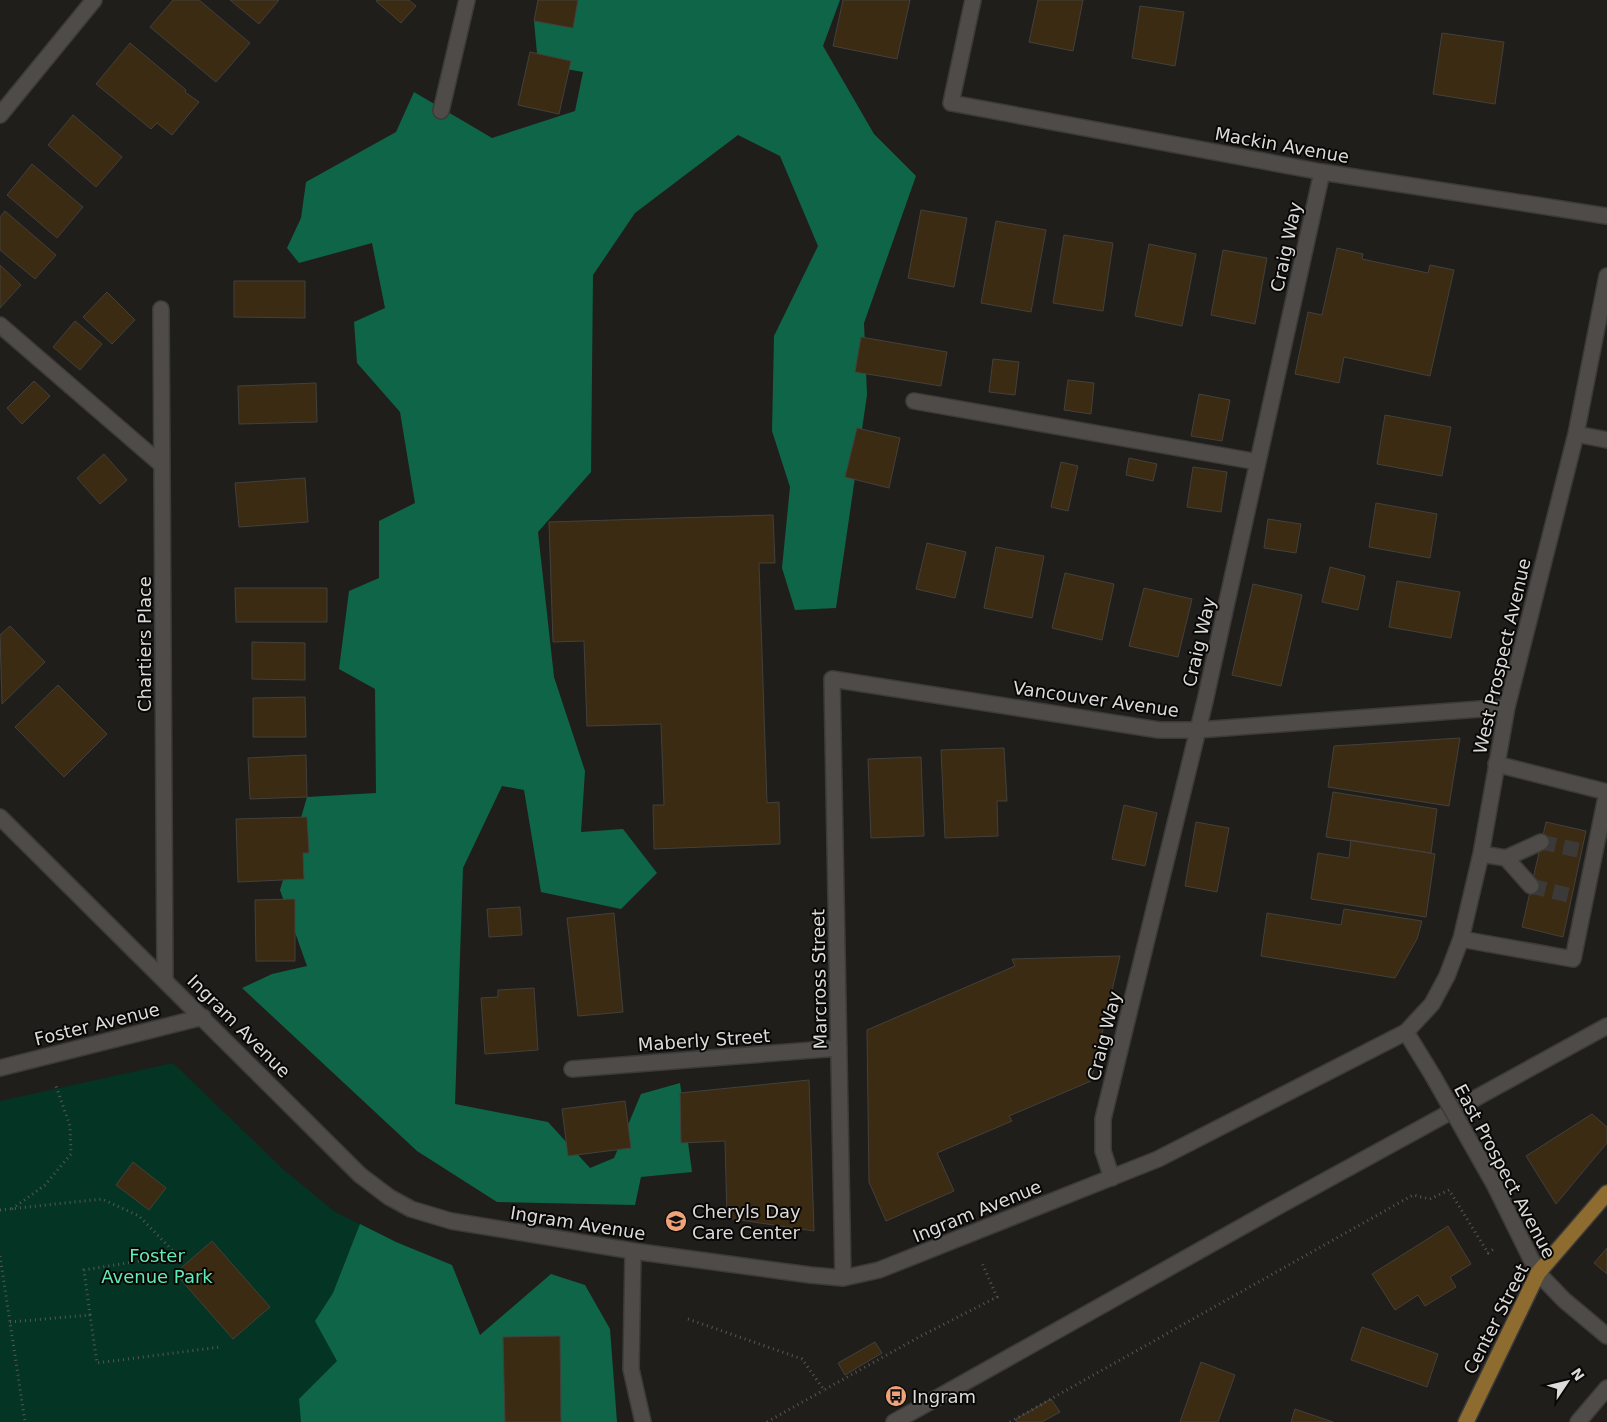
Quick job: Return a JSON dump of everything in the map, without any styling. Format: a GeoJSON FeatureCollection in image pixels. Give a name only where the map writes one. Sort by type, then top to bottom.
{"type":"FeatureCollection","features":[{"type":"Feature","properties":{"kind":"main road","name":"Center Street"},"geometry":{"type":"LineString","coordinates":[[1466,1422],[1538,1273],[1607,1193]]}},
{"type":"Feature","properties":{"kind":"street"},"geometry":{"type":"LineString","coordinates":[[0,115],[94,0]]}},
{"type":"Feature","properties":{"kind":"street"},"geometry":{"type":"LineString","coordinates":[[441,111],[466,0]]}},
{"type":"Feature","properties":{"kind":"street","name":"Mackin Avenue"},"geometry":{"type":"LineString","coordinates":[[974,0],[951,103],[1322,172],[1607,216]]}},
{"type":"Feature","properties":{"kind":"street","name":"Craig Way"},"geometry":{"type":"LineString","coordinates":[[1112,1178],[1103,1151],[1103,1119],[1198,730],[1322,172]]}},
{"type":"Feature","properties":{"kind":"street","name":"West Prospect Avenue"},"geometry":{"type":"LineString","coordinates":[[1406,1032],[1432,1004],[1447,976],[1461,939],[1480,854],[1507,707],[1576,434],[1607,276]]}},
{"type":"Feature","properties":{"kind":"street","name":"Chartiers Place"},"geometry":{"type":"LineString","coordinates":[[161,309],[165,979]]}},
{"type":"Feature","properties":{"kind":"street"},"geometry":{"type":"LineString","coordinates":[[0,325],[162,465]]}},
{"type":"Feature","properties":{"kind":"street"},"geometry":{"type":"LineString","coordinates":[[914,401],[1258,462]]}},
{"type":"Feature","properties":{"kind":"street"},"geometry":{"type":"LineString","coordinates":[[1576,434],[1607,440]]}},
{"type":"Feature","properties":{"kind":"street","name":"Vancouver Avenue"},"geometry":{"type":"LineString","coordinates":[[832,679],[1159,730],[1198,730],[1507,707]]}},
{"type":"Feature","properties":{"kind":"street","name":"Marcross Street"},"geometry":{"type":"LineString","coordinates":[[832,679],[843,1278]]}},
{"type":"Feature","properties":{"kind":"street"},"geometry":{"type":"LineString","coordinates":[[1461,939],[1574,959],[1579,898],[1589,853],[1607,792],[1496,764]]}},
{"type":"Feature","properties":{"kind":"street","name":"Ingram Avenue"},"geometry":{"type":"LineString","coordinates":[[0,818],[165,979],[360,1175],[389,1197],[411,1209],[451,1221],[633,1251],[843,1278],[879,1270],[1112,1178],[1247,1115],[1406,1032]]}},
{"type":"Feature","properties":{"kind":"street"},"geometry":{"type":"LineString","coordinates":[[1480,854],[1506,858],[1541,842]]}},
{"type":"Feature","properties":{"kind":"street"},"geometry":{"type":"LineString","coordinates":[[1506,858],[1532,886]]}},
{"type":"Feature","properties":{"kind":"street","name":"Foster Avenue"},"geometry":{"type":"LineString","coordinates":[[0,1068],[203,1017]]}},
{"type":"Feature","properties":{"kind":"street"},"geometry":{"type":"LineString","coordinates":[[894,1422],[1270,1210],[1607,1026]]}},
{"type":"Feature","properties":{"kind":"street","name":"East Prospect Avenue"},"geometry":{"type":"LineString","coordinates":[[1406,1032],[1494,1184],[1538,1273],[1564,1300],[1607,1336]]}},
{"type":"Feature","properties":{"kind":"street","name":"Maberly Street"},"geometry":{"type":"LineString","coordinates":[[572,1069],[839,1048]]}},
{"type":"Feature","properties":{"kind":"street"},"geometry":{"type":"LineString","coordinates":[[633,1251],[630,1369],[643,1422]]}},
{"type":"Feature","properties":{"kind":"street"},"geometry":{"type":"LineString","coordinates":[[1578,1422],[1607,1388]]}},
{"type":"Feature","properties":{"kind":"path"},"geometry":{"type":"LineString","coordinates":[[11,1210],[45,1185],[72,1154],[70,1126],[55,1089],[53,1055]]}},
{"type":"Feature","properties":{"kind":"path"},"geometry":{"type":"LineString","coordinates":[[1010,1422],[1413,1195],[1430,1199],[1449,1190],[1488,1253],[1519,1234]]}},
{"type":"Feature","properties":{"kind":"path"},"geometry":{"type":"LineString","coordinates":[[0,1210],[102,1198],[139,1216],[177,1255],[84,1270],[97,1363],[220,1347]]}},
{"type":"Feature","properties":{"kind":"path"},"geometry":{"type":"LineString","coordinates":[[0,1256],[25,1422]]}},
{"type":"Feature","properties":{"kind":"path"},"geometry":{"type":"LineString","coordinates":[[767,1422],[919,1337],[997,1297],[982,1263]]}},
{"type":"Feature","properties":{"kind":"path"},"geometry":{"type":"LineString","coordinates":[[10,1322],[90,1314]]}},
{"type":"Feature","properties":{"kind":"path"},"geometry":{"type":"LineString","coordinates":[[688,1318],[802,1359],[824,1390]]}},
{"type":"Feature","properties":{"kind":"green space"},"geometry":{"type":"Polygon","coordinates":[[[566,0],[840,0],[823,46],[874,134],[916,176],[864,323],[867,395],[836,608],[795,610],[782,568],[790,487],[772,431],[774,336],[818,246],[780,156],[738,135],[635,213],[593,275],[591,472],[538,532],[554,677],[585,771],[581,832],[623,829],[657,873],[621,909],[541,892],[524,790],[502,786],[463,868],[455,1104],[548,1122],[590,1168],[614,1158],[641,1094],[680,1083],[692,1172],[641,1177],[635,1205],[497,1202],[417,1151],[242,988],[272,974],[307,966],[280,890],[307,797],[376,793],[375,689],[339,669],[349,591],[379,578],[379,521],[415,503],[400,412],[357,363],[354,322],[385,308],[372,243],[299,263],[287,248],[301,218],[306,182],[396,132],[414,92],[492,138],[575,111],[583,72],[538,64],[534,21],[566,0]]]}},
{"type":"Feature","properties":{"kind":"green space","name":"Foster Avenue Park"},"geometry":{"type":"Polygon","coordinates":[[[173,1063],[284,1170],[335,1212],[396,1242],[427,1422],[0,1422],[0,1101],[173,1063]]]}},
{"type":"Feature","properties":{"kind":"green space"},"geometry":{"type":"Polygon","coordinates":[[[360,1224],[396,1242],[452,1265],[480,1335],[551,1274],[585,1285],[610,1329],[617,1422],[301,1422],[299,1399],[337,1361],[315,1321],[333,1293],[360,1224]]]}},
{"type":"Feature","properties":{"kind":"building"},"geometry":{"type":"Polygon","coordinates":[[[173,0],[199,0],[250,43],[216,82],[150,27],[173,0]]]}},
{"type":"Feature","properties":{"kind":"building"},"geometry":{"type":"Polygon","coordinates":[[[230,0],[279,0],[259,24],[230,0]]]}},
{"type":"Feature","properties":{"kind":"building"},"geometry":{"type":"Polygon","coordinates":[[[409,0],[416,6],[401,23],[376,1],[409,0]]]}},
{"type":"Feature","properties":{"kind":"building"},"geometry":{"type":"Polygon","coordinates":[[[538,0],[578,0],[573,28],[534,21],[538,0]]]}},
{"type":"Feature","properties":{"kind":"building"},"geometry":{"type":"Polygon","coordinates":[[[843,0],[910,0],[897,59],[833,46],[843,0]]]}},
{"type":"Feature","properties":{"kind":"building"},"geometry":{"type":"Polygon","coordinates":[[[1038,0],[1083,0],[1073,51],[1029,42],[1038,0]]]}},
{"type":"Feature","properties":{"kind":"building"},"geometry":{"type":"Polygon","coordinates":[[[1140,6],[1184,12],[1175,66],[1132,58],[1140,6]]]}},
{"type":"Feature","properties":{"kind":"building"},"geometry":{"type":"Polygon","coordinates":[[[1442,33],[1504,42],[1495,104],[1433,94],[1442,33]]]}},
{"type":"Feature","properties":{"kind":"building"},"geometry":{"type":"Polygon","coordinates":[[[130,43],[199,102],[172,135],[157,123],[151,129],[96,84],[130,43]]]}},
{"type":"Feature","properties":{"kind":"building"},"geometry":{"type":"Polygon","coordinates":[[[530,52],[571,61],[559,114],[518,105],[530,52]]]}},
{"type":"Feature","properties":{"kind":"building"},"geometry":{"type":"Polygon","coordinates":[[[73,115],[122,157],[96,187],[48,145],[73,115]]]}},
{"type":"Feature","properties":{"kind":"building"},"geometry":{"type":"Polygon","coordinates":[[[32,164],[83,207],[57,238],[7,195],[32,164]]]}},
{"type":"Feature","properties":{"kind":"building"},"geometry":{"type":"Polygon","coordinates":[[[921,210],[967,218],[954,287],[908,278],[921,210]]]}},
{"type":"Feature","properties":{"kind":"building"},"geometry":{"type":"Polygon","coordinates":[[[5,211],[56,255],[35,279],[0,250],[0,217],[5,211]]]}},
{"type":"Feature","properties":{"kind":"building"},"geometry":{"type":"Polygon","coordinates":[[[996,221],[1046,230],[1031,312],[981,303],[996,221]]]}},
{"type":"Feature","properties":{"kind":"building"},"geometry":{"type":"Polygon","coordinates":[[[1064,235],[1113,243],[1103,311],[1053,303],[1064,235]]]}},
{"type":"Feature","properties":{"kind":"building"},"geometry":{"type":"Polygon","coordinates":[[[1149,244],[1196,254],[1182,326],[1135,316],[1149,244]]]}},
{"type":"Feature","properties":{"kind":"building"},"geometry":{"type":"Polygon","coordinates":[[[1337,248],[1363,254],[1362,259],[1428,273],[1430,265],[1454,270],[1430,376],[1344,357],[1339,383],[1295,374],[1308,312],[1322,315],[1337,248]]]}},
{"type":"Feature","properties":{"kind":"building"},"geometry":{"type":"Polygon","coordinates":[[[1223,250],[1267,258],[1255,324],[1211,315],[1223,250]]]}},
{"type":"Feature","properties":{"kind":"building"},"geometry":{"type":"Polygon","coordinates":[[[0,265],[21,285],[0,308],[0,265]]]}},
{"type":"Feature","properties":{"kind":"building"},"geometry":{"type":"Polygon","coordinates":[[[234,281],[305,281],[305,318],[234,317],[234,281]]]}},
{"type":"Feature","properties":{"kind":"building"},"geometry":{"type":"Polygon","coordinates":[[[107,292],[135,320],[112,344],[83,317],[107,292]]]}},
{"type":"Feature","properties":{"kind":"building"},"geometry":{"type":"Polygon","coordinates":[[[75,321],[102,344],[80,370],[53,347],[75,321]]]}},
{"type":"Feature","properties":{"kind":"building"},"geometry":{"type":"Polygon","coordinates":[[[861,337],[947,352],[941,386],[855,372],[861,337]]]}},
{"type":"Feature","properties":{"kind":"building"},"geometry":{"type":"Polygon","coordinates":[[[993,359],[1019,362],[1015,395],[989,392],[993,359]]]}},
{"type":"Feature","properties":{"kind":"building"},"geometry":{"type":"Polygon","coordinates":[[[1068,380],[1094,383],[1091,414],[1064,410],[1068,380]]]}},
{"type":"Feature","properties":{"kind":"building"},"geometry":{"type":"Polygon","coordinates":[[[34,381],[50,396],[22,424],[7,408],[34,381]]]}},
{"type":"Feature","properties":{"kind":"building"},"geometry":{"type":"Polygon","coordinates":[[[316,383],[317,422],[239,424],[238,386],[316,383]]]}},
{"type":"Feature","properties":{"kind":"building"},"geometry":{"type":"Polygon","coordinates":[[[1199,394],[1230,400],[1222,441],[1191,436],[1199,394]]]}},
{"type":"Feature","properties":{"kind":"building"},"geometry":{"type":"Polygon","coordinates":[[[1385,415],[1451,427],[1442,476],[1377,464],[1385,415]]]}},
{"type":"Feature","properties":{"kind":"building"},"geometry":{"type":"Polygon","coordinates":[[[857,428],[900,438],[889,488],[845,477],[857,428]]]}},
{"type":"Feature","properties":{"kind":"building"},"geometry":{"type":"Polygon","coordinates":[[[104,454],[127,480],[100,504],[77,478],[104,454]]]}},
{"type":"Feature","properties":{"kind":"building"},"geometry":{"type":"Polygon","coordinates":[[[1129,458],[1157,464],[1153,481],[1126,475],[1129,458]]]}},
{"type":"Feature","properties":{"kind":"building"},"geometry":{"type":"Polygon","coordinates":[[[1061,462],[1078,466],[1068,511],[1051,507],[1061,462]]]}},
{"type":"Feature","properties":{"kind":"building"},"geometry":{"type":"Polygon","coordinates":[[[1193,467],[1227,472],[1221,512],[1187,507],[1193,467]]]}},
{"type":"Feature","properties":{"kind":"building"},"geometry":{"type":"Polygon","coordinates":[[[305,478],[308,522],[239,527],[235,483],[305,478]]]}},
{"type":"Feature","properties":{"kind":"building"},"geometry":{"type":"Polygon","coordinates":[[[1376,503],[1437,514],[1430,558],[1369,547],[1376,503]]]}},
{"type":"Feature","properties":{"kind":"building"},"geometry":{"type":"Polygon","coordinates":[[[773,515],[775,563],[759,563],[767,803],[779,802],[780,844],[654,849],[653,805],[664,805],[661,724],[587,726],[584,641],[553,642],[549,522],[773,515]]]}},
{"type":"Feature","properties":{"kind":"building"},"geometry":{"type":"Polygon","coordinates":[[[1268,519],[1301,524],[1296,553],[1264,548],[1268,519]]]}},
{"type":"Feature","properties":{"kind":"building"},"geometry":{"type":"Polygon","coordinates":[[[927,543],[966,552],[955,598],[916,589],[927,543]]]}},
{"type":"Feature","properties":{"kind":"building"},"geometry":{"type":"Polygon","coordinates":[[[996,547],[1044,556],[1032,618],[984,608],[996,547]]]}},
{"type":"Feature","properties":{"kind":"building"},"geometry":{"type":"Polygon","coordinates":[[[1330,567],[1365,576],[1358,610],[1322,602],[1330,567]]]}},
{"type":"Feature","properties":{"kind":"building"},"geometry":{"type":"Polygon","coordinates":[[[1065,573],[1114,584],[1102,640],[1052,628],[1065,573]]]}},
{"type":"Feature","properties":{"kind":"building"},"geometry":{"type":"Polygon","coordinates":[[[1397,581],[1460,592],[1451,638],[1389,627],[1397,581]]]}},
{"type":"Feature","properties":{"kind":"building"},"geometry":{"type":"Polygon","coordinates":[[[1253,584],[1302,595],[1281,686],[1232,675],[1253,584]]]}},
{"type":"Feature","properties":{"kind":"building"},"geometry":{"type":"Polygon","coordinates":[[[235,588],[327,588],[327,622],[236,622],[235,588]]]}},
{"type":"Feature","properties":{"kind":"building"},"geometry":{"type":"Polygon","coordinates":[[[1144,588],[1192,599],[1178,657],[1129,646],[1144,588]]]}},
{"type":"Feature","properties":{"kind":"building"},"geometry":{"type":"Polygon","coordinates":[[[10,626],[45,662],[2,704],[0,635],[10,626]]]}},
{"type":"Feature","properties":{"kind":"building"},"geometry":{"type":"Polygon","coordinates":[[[252,642],[305,643],[305,680],[252,679],[252,642]]]}},
{"type":"Feature","properties":{"kind":"building"},"geometry":{"type":"Polygon","coordinates":[[[58,685],[107,734],[64,777],[15,727],[58,685]]]}},
{"type":"Feature","properties":{"kind":"building"},"geometry":{"type":"Polygon","coordinates":[[[305,697],[306,737],[253,737],[253,698],[305,697]]]}},
{"type":"Feature","properties":{"kind":"building"},"geometry":{"type":"Polygon","coordinates":[[[1460,738],[1449,806],[1328,787],[1334,746],[1460,738]]]}},
{"type":"Feature","properties":{"kind":"building"},"geometry":{"type":"Polygon","coordinates":[[[1004,748],[1007,801],[997,801],[998,836],[945,838],[941,750],[1004,748]]]}},
{"type":"Feature","properties":{"kind":"building"},"geometry":{"type":"Polygon","coordinates":[[[306,755],[307,797],[250,799],[248,758],[306,755]]]}},
{"type":"Feature","properties":{"kind":"building"},"geometry":{"type":"Polygon","coordinates":[[[921,757],[924,836],[871,838],[868,759],[921,757]]]}},
{"type":"Feature","properties":{"kind":"building"},"geometry":{"type":"Polygon","coordinates":[[[1333,792],[1437,809],[1431,853],[1326,837],[1333,792]]]}},
{"type":"Feature","properties":{"kind":"building"},"geometry":{"type":"Polygon","coordinates":[[[1124,805],[1157,813],[1145,866],[1112,859],[1124,805]]]}},
{"type":"Feature","properties":{"kind":"building"},"geometry":{"type":"Polygon","coordinates":[[[307,817],[309,853],[303,853],[304,879],[238,882],[236,819],[307,817]]]}},
{"type":"Feature","properties":{"kind":"building"},"geometry":{"type":"Polygon","coordinates":[[[1196,822],[1229,828],[1217,892],[1185,886],[1196,822]]]}},
{"type":"Feature","properties":{"kind":"building"},"geometry":{"type":"Polygon","coordinates":[[[1546,822],[1586,831],[1563,937],[1522,927],[1546,822]]]}},
{"type":"Feature","properties":{"kind":"building"},"geometry":{"type":"Polygon","coordinates":[[[1351,840],[1435,854],[1426,917],[1311,899],[1318,853],[1349,858],[1351,840]]]}},
{"type":"Feature","properties":{"kind":"building"},"geometry":{"type":"Polygon","coordinates":[[[295,899],[295,961],[256,961],[255,900],[295,899]]]}},
{"type":"Feature","properties":{"kind":"building"},"geometry":{"type":"Polygon","coordinates":[[[520,907],[522,935],[489,937],[487,909],[520,907]]]}},
{"type":"Feature","properties":{"kind":"building"},"geometry":{"type":"Polygon","coordinates":[[[1344,909],[1422,921],[1417,939],[1395,978],[1261,956],[1267,913],[1341,925],[1344,909]]]}},
{"type":"Feature","properties":{"kind":"building"},"geometry":{"type":"Polygon","coordinates":[[[614,913],[623,1012],[578,1016],[567,918],[614,913]]]}},
{"type":"Feature","properties":{"kind":"building"},"geometry":{"type":"Polygon","coordinates":[[[1120,956],[1091,1081],[1009,1116],[1012,1121],[937,1153],[954,1191],[886,1221],[869,1182],[867,1030],[1015,966],[1012,959],[1120,956]]]}},
{"type":"Feature","properties":{"kind":"building"},"geometry":{"type":"Polygon","coordinates":[[[534,988],[538,1050],[485,1054],[481,998],[498,997],[498,990],[534,988]]]}},
{"type":"Feature","properties":{"kind":"building"},"geometry":{"type":"Polygon","coordinates":[[[809,1080],[814,1231],[727,1218],[725,1141],[681,1143],[680,1093],[809,1080]]]}},
{"type":"Feature","properties":{"kind":"building"},"geometry":{"type":"Polygon","coordinates":[[[625,1101],[631,1148],[568,1156],[562,1109],[625,1101]]]}},
{"type":"Feature","properties":{"kind":"building"},"geometry":{"type":"Polygon","coordinates":[[[1592,1114],[1607,1127],[1607,1143],[1556,1204],[1526,1156],[1592,1114]]]}},
{"type":"Feature","properties":{"kind":"building"},"geometry":{"type":"Polygon","coordinates":[[[133,1162],[166,1188],[149,1210],[116,1185],[133,1162]]]}},
{"type":"Feature","properties":{"kind":"building"},"geometry":{"type":"Polygon","coordinates":[[[1448,1226],[1471,1264],[1450,1277],[1456,1287],[1425,1306],[1418,1295],[1395,1310],[1372,1274],[1448,1226]]]}},
{"type":"Feature","properties":{"kind":"building"},"geometry":{"type":"Polygon","coordinates":[[[212,1241],[270,1307],[233,1339],[175,1273],[212,1241]]]}},
{"type":"Feature","properties":{"kind":"building"},"geometry":{"type":"Polygon","coordinates":[[[1607,1248],[1607,1274],[1594,1263],[1607,1248]]]}},
{"type":"Feature","properties":{"kind":"building"},"geometry":{"type":"Polygon","coordinates":[[[1362,1327],[1438,1354],[1427,1387],[1351,1360],[1362,1327]]]}},
{"type":"Feature","properties":{"kind":"building"},"geometry":{"type":"Polygon","coordinates":[[[560,1336],[561,1422],[505,1422],[503,1337],[560,1336]]]}},
{"type":"Feature","properties":{"kind":"building"},"geometry":{"type":"Polygon","coordinates":[[[875,1342],[882,1353],[845,1375],[838,1363],[875,1342]]]}},
{"type":"Feature","properties":{"kind":"building"},"geometry":{"type":"Polygon","coordinates":[[[1201,1362],[1235,1375],[1218,1422],[1180,1422],[1201,1362]]]}},
{"type":"Feature","properties":{"kind":"building"},"geometry":{"type":"Polygon","coordinates":[[[1051,1399],[1060,1412],[1042,1422],[1017,1422],[1016,1419],[1051,1399]]]}},
{"type":"Feature","properties":{"kind":"building"},"geometry":{"type":"Polygon","coordinates":[[[1295,1409],[1333,1422],[1291,1422],[1295,1409]]]}},
{"type":"Feature","properties":{"kind":"tunnel"},"geometry":{"type":"LineString","coordinates":[[1541,842],[1582,851]]}},
{"type":"Feature","properties":{"kind":"tunnel"},"geometry":{"type":"LineString","coordinates":[[1531,886],[1572,896]]}},
{"type":"Feature","properties":{"kind":"place","name":"Cheryls Day Care Center"},"geometry":{"type":"Point","coordinates":[676,1221]}},
{"type":"Feature","properties":{"kind":"place","name":"Ingram"},"geometry":{"type":"Point","coordinates":[896,1396]}}]}
